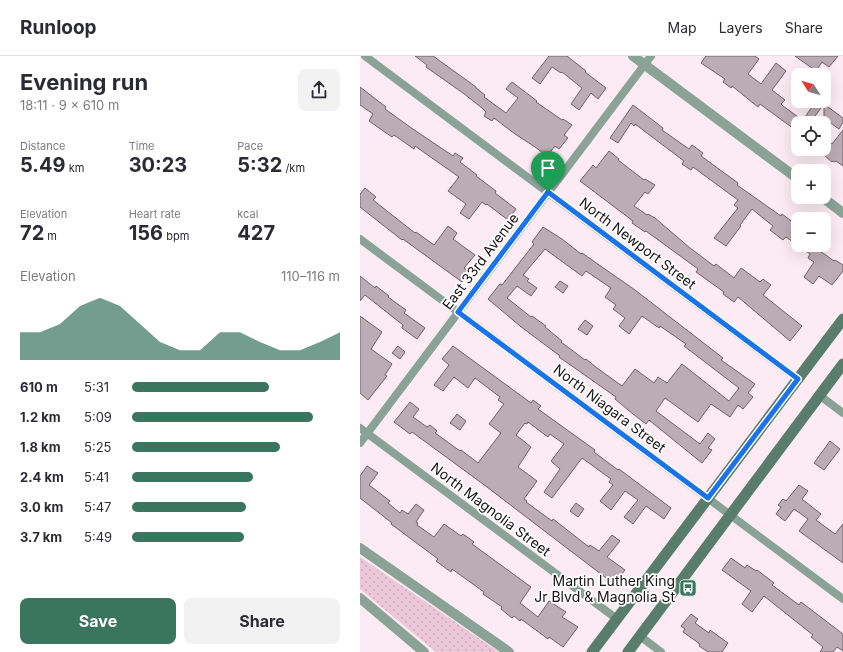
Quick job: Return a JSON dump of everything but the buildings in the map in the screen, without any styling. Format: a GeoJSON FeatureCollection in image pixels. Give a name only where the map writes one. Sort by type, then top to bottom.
{"type":"FeatureCollection","features":[{"type":"Feature","properties":{"kind":"main road"},"geometry":{"type":"LineString","coordinates":[[592,652],[843,319]]}},
{"type":"Feature","properties":{"kind":"main road"},"geometry":{"type":"LineString","coordinates":[[628,652],[643,639],[730,515],[843,364]]}},
{"type":"Feature","properties":{"kind":"street","name":"North Newport Street"},"geometry":{"type":"LineString","coordinates":[[365,56],[798,379]]}},
{"type":"Feature","properties":{"kind":"street"},"geometry":{"type":"LineString","coordinates":[[632,56],[791,174]]}},
{"type":"Feature","properties":{"kind":"street","name":"East 33rd Avenue"},"geometry":{"type":"LineString","coordinates":[[360,443],[651,56]]}},
{"type":"Feature","properties":{"kind":"street"},"geometry":{"type":"LineString","coordinates":[[831,204],[843,213]]}},
{"type":"Feature","properties":{"kind":"street","name":"North Niagara Street"},"geometry":{"type":"LineString","coordinates":[[360,239],[843,599]]}},
{"type":"Feature","properties":{"kind":"street"},"geometry":{"type":"LineString","coordinates":[[820,395],[843,413]]}},
{"type":"Feature","properties":{"kind":"street","name":"North Magnolia Street"},"geometry":{"type":"LineString","coordinates":[[360,428],[617,620]]}},
{"type":"Feature","properties":{"kind":"street"},"geometry":{"type":"LineString","coordinates":[[360,548],[509,652]]}},
{"type":"Feature","properties":{"kind":"street"},"geometry":{"type":"LineString","coordinates":[[360,598],[424,652]]}},
{"type":"Feature","properties":{"kind":"street"},"geometry":{"type":"LineString","coordinates":[[643,639],[661,652]]}},
{"type":"Feature","properties":{"kind":"shaded area"},"geometry":{"type":"Polygon","coordinates":[[[360,557],[499,652],[436,652],[360,589],[360,557]]]}},
{"type":"Feature","properties":{"kind":"place","name":"Martin Luther King Jr Blvd & Magnolia St"},"geometry":{"type":"Point","coordinates":[688,588]}},
{"type":"Feature","properties":{"kind":"route"},"geometry":{"type":"LineString","coordinates":[[548,192],[798,379],[708,498],[458,312],[548,192]]}}]}
